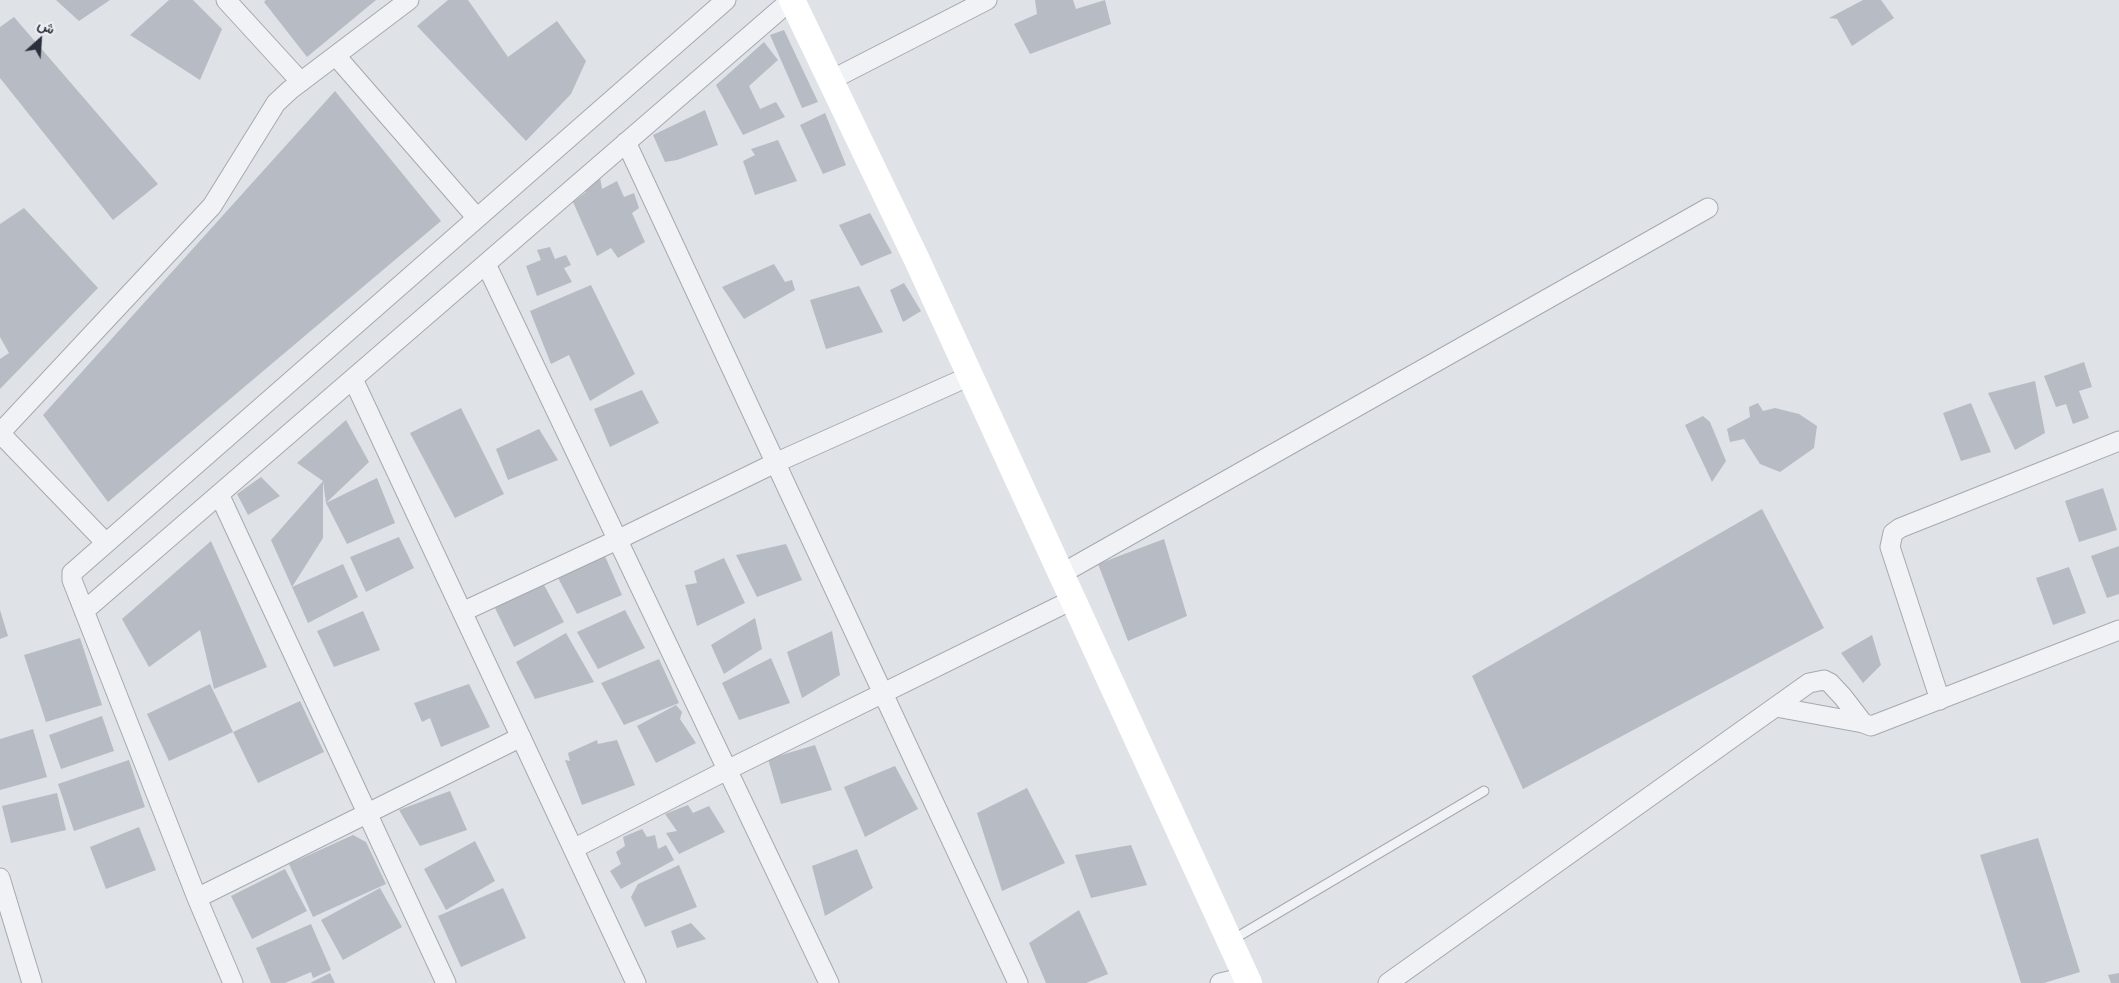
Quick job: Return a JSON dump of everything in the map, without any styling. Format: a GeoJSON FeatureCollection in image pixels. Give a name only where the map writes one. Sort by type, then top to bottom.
{"type":"FeatureCollection","features":[{"type":"Feature","properties":{"kind":"main road"},"geometry":{"type":"LineString","coordinates":[[792,0],[970,376],[1248,980]]}},
{"type":"Feature","properties":{"kind":"street"},"geometry":{"type":"LineString","coordinates":[[226,0],[301,82]]}},
{"type":"Feature","properties":{"kind":"street"},"geometry":{"type":"LineString","coordinates":[[106,543],[0,433],[212,206],[276,104],[301,82],[409,0]]}},
{"type":"Feature","properties":{"kind":"street"},"geometry":{"type":"LineString","coordinates":[[233,983],[197,898],[84,611],[72,580],[72,573],[726,0]]}},
{"type":"Feature","properties":{"kind":"street"},"geometry":{"type":"LineString","coordinates":[[84,611],[792,0]]}},
{"type":"Feature","properties":{"kind":"street"},"geometry":{"type":"LineString","coordinates":[[831,80],[987,0]]}},
{"type":"Feature","properties":{"kind":"street"},"geometry":{"type":"LineString","coordinates":[[336,56],[477,218]]}},
{"type":"Feature","properties":{"kind":"street"},"geometry":{"type":"LineString","coordinates":[[626,142],[1018,983]]}},
{"type":"Feature","properties":{"kind":"street"},"geometry":{"type":"LineString","coordinates":[[1061,574],[1708,208]]}},
{"type":"Feature","properties":{"kind":"street"},"geometry":{"type":"LineString","coordinates":[[486,264],[829,983]]}},
{"type":"Feature","properties":{"kind":"street"},"geometry":{"type":"LineString","coordinates":[[462,612],[776,463],[970,376]]}},
{"type":"Feature","properties":{"kind":"street"},"geometry":{"type":"LineString","coordinates":[[353,379],[636,983]]}},
{"type":"Feature","properties":{"kind":"street"},"geometry":{"type":"LineString","coordinates":[[1940,700],[1890,547],[1893,533],[1900,528],[2119,441]]}},
{"type":"Feature","properties":{"kind":"street"},"geometry":{"type":"LineString","coordinates":[[220,494],[446,983]]}},
{"type":"Feature","properties":{"kind":"street"},"geometry":{"type":"LineString","coordinates":[[573,849],[727,770],[1072,600]]}},
{"type":"Feature","properties":{"kind":"street"},"geometry":{"type":"LineString","coordinates":[[1776,707],[1875,725],[2119,630]]}},
{"type":"Feature","properties":{"kind":"street"},"geometry":{"type":"LineString","coordinates":[[1388,983],[1809,683],[1824,680],[1835,687],[1863,724]]}},
{"type":"Feature","properties":{"kind":"street"},"geometry":{"type":"LineString","coordinates":[[197,898],[521,737]]}},
{"type":"Feature","properties":{"kind":"street"},"geometry":{"type":"LineString","coordinates":[[0,878],[32,983]]}},
{"type":"Feature","properties":{"kind":"street"},"geometry":{"type":"LineString","coordinates":[[1220,983],[1248,980]]}},
{"type":"Feature","properties":{"kind":"lane"},"geometry":{"type":"LineString","coordinates":[[1230,941],[1484,791]]}},
{"type":"Feature","properties":{"kind":"building"},"geometry":{"type":"Polygon","coordinates":[[[56,0],[110,0],[79,21],[56,0]]]}},
{"type":"Feature","properties":{"kind":"building"},"geometry":{"type":"Polygon","coordinates":[[[169,0],[193,0],[222,29],[200,80],[130,35],[169,0]]]}},
{"type":"Feature","properties":{"kind":"building"},"geometry":{"type":"Polygon","coordinates":[[[266,0],[376,0],[307,57],[264,2],[266,0]]]}},
{"type":"Feature","properties":{"kind":"building"},"geometry":{"type":"Polygon","coordinates":[[[448,0],[468,0],[508,57],[557,21],[586,61],[571,94],[526,141],[417,26],[448,0]]]}},
{"type":"Feature","properties":{"kind":"building"},"geometry":{"type":"Polygon","coordinates":[[[1035,0],[1073,0],[1076,9],[1105,0],[1111,24],[1030,54],[1014,24],[1037,14],[1035,0]]]}},
{"type":"Feature","properties":{"kind":"building"},"geometry":{"type":"Polygon","coordinates":[[[1863,0],[1881,0],[1894,18],[1852,46],[1837,19],[1829,18],[1863,0]]]}},
{"type":"Feature","properties":{"kind":"building"},"geometry":{"type":"Polygon","coordinates":[[[14,17],[158,184],[113,220],[0,78],[0,27],[14,17]]]}},
{"type":"Feature","properties":{"kind":"building"},"geometry":{"type":"Polygon","coordinates":[[[784,30],[818,102],[802,108],[770,35],[784,30]]]}},
{"type":"Feature","properties":{"kind":"building"},"geometry":{"type":"Polygon","coordinates":[[[764,42],[778,60],[749,86],[760,109],[776,102],[785,117],[743,135],[716,85],[764,42]]]}},
{"type":"Feature","properties":{"kind":"building"},"geometry":{"type":"Polygon","coordinates":[[[335,91],[441,221],[108,502],[43,415],[335,91]]]}},
{"type":"Feature","properties":{"kind":"building"},"geometry":{"type":"Polygon","coordinates":[[[705,110],[718,145],[677,160],[665,162],[653,135],[705,110]]]}},
{"type":"Feature","properties":{"kind":"building"},"geometry":{"type":"Polygon","coordinates":[[[825,113],[846,165],[823,174],[800,125],[825,113]]]}},
{"type":"Feature","properties":{"kind":"building"},"geometry":{"type":"Polygon","coordinates":[[[778,140],[797,181],[755,195],[743,161],[755,155],[751,149],[778,140]]]}},
{"type":"Feature","properties":{"kind":"building"},"geometry":{"type":"Polygon","coordinates":[[[600,177],[602,189],[617,181],[624,197],[634,193],[639,208],[632,213],[645,242],[618,258],[611,248],[597,256],[573,202],[586,192],[581,182],[600,177]]]}},
{"type":"Feature","properties":{"kind":"building"},"geometry":{"type":"Polygon","coordinates":[[[24,208],[98,288],[0,389],[0,359],[9,353],[0,337],[0,224],[24,208]]]}},
{"type":"Feature","properties":{"kind":"building"},"geometry":{"type":"Polygon","coordinates":[[[870,213],[892,253],[861,266],[839,225],[870,213]]]}},
{"type":"Feature","properties":{"kind":"building"},"geometry":{"type":"Polygon","coordinates":[[[550,247],[555,259],[566,255],[571,265],[564,268],[572,282],[537,296],[526,266],[541,260],[537,250],[550,247]]]}},
{"type":"Feature","properties":{"kind":"building"},"geometry":{"type":"Polygon","coordinates":[[[774,264],[785,282],[792,280],[795,290],[744,319],[722,287],[774,264]]]}},
{"type":"Feature","properties":{"kind":"building"},"geometry":{"type":"Polygon","coordinates":[[[904,283],[921,311],[903,322],[890,290],[904,283]]]}},
{"type":"Feature","properties":{"kind":"building"},"geometry":{"type":"Polygon","coordinates":[[[591,285],[635,374],[590,401],[569,355],[551,364],[530,311],[591,285]]]}},
{"type":"Feature","properties":{"kind":"building"},"geometry":{"type":"Polygon","coordinates":[[[859,286],[883,332],[826,349],[810,300],[859,286]]]}},
{"type":"Feature","properties":{"kind":"building"},"geometry":{"type":"Polygon","coordinates":[[[2084,362],[2092,387],[2079,391],[2089,418],[2073,424],[2066,404],[2056,407],[2044,376],[2084,362]]]}},
{"type":"Feature","properties":{"kind":"building"},"geometry":{"type":"Polygon","coordinates":[[[2035,381],[2045,433],[2015,450],[1988,393],[2035,381]]]}},
{"type":"Feature","properties":{"kind":"building"},"geometry":{"type":"Polygon","coordinates":[[[642,390],[659,423],[610,447],[594,409],[642,390]]]}},
{"type":"Feature","properties":{"kind":"building"},"geometry":{"type":"Polygon","coordinates":[[[1758,403],[1763,411],[1775,408],[1799,414],[1817,426],[1814,448],[1780,472],[1760,464],[1744,439],[1730,442],[1727,429],[1750,417],[1749,407],[1758,403]]]}},
{"type":"Feature","properties":{"kind":"building"},"geometry":{"type":"Polygon","coordinates":[[[1971,403],[1991,452],[1961,461],[1943,413],[1971,403]]]}},
{"type":"Feature","properties":{"kind":"building"},"geometry":{"type":"Polygon","coordinates":[[[461,408],[504,494],[455,518],[410,433],[461,408]]]}},
{"type":"Feature","properties":{"kind":"building"},"geometry":{"type":"Polygon","coordinates":[[[1703,416],[1710,422],[1726,461],[1712,482],[1685,425],[1703,416]]]}},
{"type":"Feature","properties":{"kind":"building"},"geometry":{"type":"Polygon","coordinates":[[[346,420],[369,462],[326,503],[323,481],[297,463],[346,420]]]}},
{"type":"Feature","properties":{"kind":"building"},"geometry":{"type":"Polygon","coordinates":[[[539,429],[558,460],[508,480],[496,449],[539,429]]]}},
{"type":"Feature","properties":{"kind":"building"},"geometry":{"type":"Polygon","coordinates":[[[261,477],[280,496],[248,515],[237,494],[261,477]]]}},
{"type":"Feature","properties":{"kind":"building"},"geometry":{"type":"Polygon","coordinates":[[[377,478],[395,523],[347,544],[326,503],[377,478]]]}},
{"type":"Feature","properties":{"kind":"building"},"geometry":{"type":"Polygon","coordinates":[[[323,481],[323,538],[292,587],[271,540],[323,481]]]}},
{"type":"Feature","properties":{"kind":"building"},"geometry":{"type":"Polygon","coordinates":[[[2103,488],[2117,530],[2079,542],[2065,501],[2103,488]]]}},
{"type":"Feature","properties":{"kind":"building"},"geometry":{"type":"Polygon","coordinates":[[[1762,509],[1824,628],[1523,789],[1472,676],[1762,509]]]}},
{"type":"Feature","properties":{"kind":"building"},"geometry":{"type":"Polygon","coordinates":[[[399,537],[414,568],[366,592],[350,557],[399,537]]]}},
{"type":"Feature","properties":{"kind":"building"},"geometry":{"type":"Polygon","coordinates":[[[1164,539],[1187,616],[1128,641],[1098,564],[1164,539]]]}},
{"type":"Feature","properties":{"kind":"building"},"geometry":{"type":"Polygon","coordinates":[[[211,541],[267,667],[214,689],[200,630],[149,667],[122,619],[211,541]]]}},
{"type":"Feature","properties":{"kind":"building"},"geometry":{"type":"Polygon","coordinates":[[[786,544],[802,580],[757,597],[736,555],[786,544]]]}},
{"type":"Feature","properties":{"kind":"building"},"geometry":{"type":"Polygon","coordinates":[[[2119,546],[2119,594],[2107,598],[2091,556],[2119,546]]]}},
{"type":"Feature","properties":{"kind":"building"},"geometry":{"type":"Polygon","coordinates":[[[604,554],[622,595],[577,614],[556,574],[604,554]]]}},
{"type":"Feature","properties":{"kind":"building"},"geometry":{"type":"Polygon","coordinates":[[[724,558],[745,603],[697,626],[685,585],[697,583],[694,571],[724,558]]]}},
{"type":"Feature","properties":{"kind":"building"},"geometry":{"type":"Polygon","coordinates":[[[343,564],[358,597],[308,623],[292,587],[343,564]]]}},
{"type":"Feature","properties":{"kind":"building"},"geometry":{"type":"Polygon","coordinates":[[[2069,567],[2086,613],[2053,625],[2036,578],[2069,567]]]}},
{"type":"Feature","properties":{"kind":"building"},"geometry":{"type":"Polygon","coordinates":[[[544,585],[564,622],[514,647],[494,606],[544,585]]]}},
{"type":"Feature","properties":{"kind":"building"},"geometry":{"type":"Polygon","coordinates":[[[0,610],[8,636],[0,639],[0,610]]]}},
{"type":"Feature","properties":{"kind":"building"},"geometry":{"type":"Polygon","coordinates":[[[625,610],[645,648],[598,669],[577,632],[625,610]]]}},
{"type":"Feature","properties":{"kind":"building"},"geometry":{"type":"Polygon","coordinates":[[[363,611],[380,650],[334,667],[317,631],[363,611]]]}},
{"type":"Feature","properties":{"kind":"building"},"geometry":{"type":"Polygon","coordinates":[[[755,618],[762,649],[724,674],[711,645],[755,618]]]}},
{"type":"Feature","properties":{"kind":"building"},"geometry":{"type":"Polygon","coordinates":[[[832,631],[840,675],[802,698],[787,652],[832,631]]]}},
{"type":"Feature","properties":{"kind":"building"},"geometry":{"type":"Polygon","coordinates":[[[566,633],[594,682],[535,699],[516,662],[566,633]]]}},
{"type":"Feature","properties":{"kind":"building"},"geometry":{"type":"Polygon","coordinates":[[[1872,635],[1881,665],[1863,683],[1841,653],[1872,635]]]}},
{"type":"Feature","properties":{"kind":"building"},"geometry":{"type":"Polygon","coordinates":[[[80,638],[102,705],[46,722],[24,655],[80,638]]]}},
{"type":"Feature","properties":{"kind":"building"},"geometry":{"type":"Polygon","coordinates":[[[771,658],[790,703],[739,720],[722,683],[771,658]]]}},
{"type":"Feature","properties":{"kind":"building"},"geometry":{"type":"Polygon","coordinates":[[[659,659],[679,703],[624,725],[601,683],[659,659]]]}},
{"type":"Feature","properties":{"kind":"building"},"geometry":{"type":"Polygon","coordinates":[[[210,684],[233,732],[169,761],[147,714],[210,684]]]}},
{"type":"Feature","properties":{"kind":"building"},"geometry":{"type":"Polygon","coordinates":[[[469,684],[490,727],[441,747],[430,718],[422,722],[414,703],[469,684]]]}},
{"type":"Feature","properties":{"kind":"building"},"geometry":{"type":"Polygon","coordinates":[[[300,701],[324,752],[258,783],[233,732],[300,701]]]}},
{"type":"Feature","properties":{"kind":"building"},"geometry":{"type":"Polygon","coordinates":[[[676,705],[682,712],[680,719],[696,743],[656,763],[637,726],[676,705]]]}},
{"type":"Feature","properties":{"kind":"building"},"geometry":{"type":"Polygon","coordinates":[[[102,716],[114,751],[61,769],[49,735],[102,716]]]}},
{"type":"Feature","properties":{"kind":"building"},"geometry":{"type":"Polygon","coordinates":[[[33,729],[47,777],[0,790],[0,739],[33,729]]]}},
{"type":"Feature","properties":{"kind":"building"},"geometry":{"type":"Polygon","coordinates":[[[597,740],[598,744],[617,740],[635,785],[582,805],[565,760],[570,761],[568,753],[597,740]]]}},
{"type":"Feature","properties":{"kind":"building"},"geometry":{"type":"Polygon","coordinates":[[[815,745],[832,790],[781,804],[768,759],[815,745]]]}},
{"type":"Feature","properties":{"kind":"building"},"geometry":{"type":"Polygon","coordinates":[[[129,760],[145,807],[74,831],[58,784],[129,760]]]}},
{"type":"Feature","properties":{"kind":"building"},"geometry":{"type":"Polygon","coordinates":[[[895,766],[918,809],[865,837],[844,787],[895,766]]]}},
{"type":"Feature","properties":{"kind":"building"},"geometry":{"type":"Polygon","coordinates":[[[1027,788],[1065,863],[1002,891],[977,813],[1027,788]]]}},
{"type":"Feature","properties":{"kind":"building"},"geometry":{"type":"Polygon","coordinates":[[[450,791],[467,830],[420,846],[399,810],[450,791]]]}},
{"type":"Feature","properties":{"kind":"building"},"geometry":{"type":"Polygon","coordinates":[[[57,793],[66,830],[11,843],[2,806],[57,793]]]}},
{"type":"Feature","properties":{"kind":"building"},"geometry":{"type":"Polygon","coordinates":[[[688,805],[693,813],[709,806],[725,832],[679,854],[666,833],[677,831],[665,814],[688,805]]]}},
{"type":"Feature","properties":{"kind":"building"},"geometry":{"type":"Polygon","coordinates":[[[139,827],[156,870],[106,889],[90,847],[139,827]]]}},
{"type":"Feature","properties":{"kind":"building"},"geometry":{"type":"Polygon","coordinates":[[[642,829],[647,837],[655,835],[658,849],[666,845],[674,860],[621,889],[610,871],[621,864],[616,852],[625,846],[623,837],[642,829]]]}},
{"type":"Feature","properties":{"kind":"building"},"geometry":{"type":"Polygon","coordinates":[[[353,835],[366,842],[386,884],[313,917],[289,864],[353,835]]]}},
{"type":"Feature","properties":{"kind":"building"},"geometry":{"type":"Polygon","coordinates":[[[2038,838],[2080,972],[2044,983],[2021,983],[1980,855],[2038,838]]]}},
{"type":"Feature","properties":{"kind":"building"},"geometry":{"type":"Polygon","coordinates":[[[475,841],[495,881],[446,910],[424,869],[475,841]]]}},
{"type":"Feature","properties":{"kind":"building"},"geometry":{"type":"Polygon","coordinates":[[[1131,845],[1147,885],[1091,898],[1075,855],[1131,845]]]}},
{"type":"Feature","properties":{"kind":"building"},"geometry":{"type":"Polygon","coordinates":[[[857,849],[873,888],[825,916],[812,866],[857,849]]]}},
{"type":"Feature","properties":{"kind":"building"},"geometry":{"type":"Polygon","coordinates":[[[679,865],[697,907],[645,927],[631,897],[638,884],[679,865]]]}},
{"type":"Feature","properties":{"kind":"building"},"geometry":{"type":"Polygon","coordinates":[[[285,869],[307,911],[252,939],[231,896],[285,869]]]}},
{"type":"Feature","properties":{"kind":"building"},"geometry":{"type":"Polygon","coordinates":[[[380,888],[402,927],[343,960],[321,920],[380,888]]]}},
{"type":"Feature","properties":{"kind":"building"},"geometry":{"type":"Polygon","coordinates":[[[503,888],[526,938],[461,967],[438,916],[503,888]]]}},
{"type":"Feature","properties":{"kind":"building"},"geometry":{"type":"Polygon","coordinates":[[[1079,910],[1108,974],[1086,983],[1046,983],[1029,943],[1079,910]]]}},
{"type":"Feature","properties":{"kind":"building"},"geometry":{"type":"Polygon","coordinates":[[[691,923],[706,939],[677,948],[671,931],[691,923]]]}},
{"type":"Feature","properties":{"kind":"building"},"geometry":{"type":"Polygon","coordinates":[[[311,924],[331,970],[313,978],[311,972],[285,983],[271,983],[256,948],[311,924]]]}},
{"type":"Feature","properties":{"kind":"building"},"geometry":{"type":"Polygon","coordinates":[[[330,973],[335,983],[310,983],[330,973]]]}},
{"type":"Feature","properties":{"kind":"building"},"geometry":{"type":"Polygon","coordinates":[[[2119,973],[2119,983],[2111,983],[2108,975],[2119,973]]]}}]}
